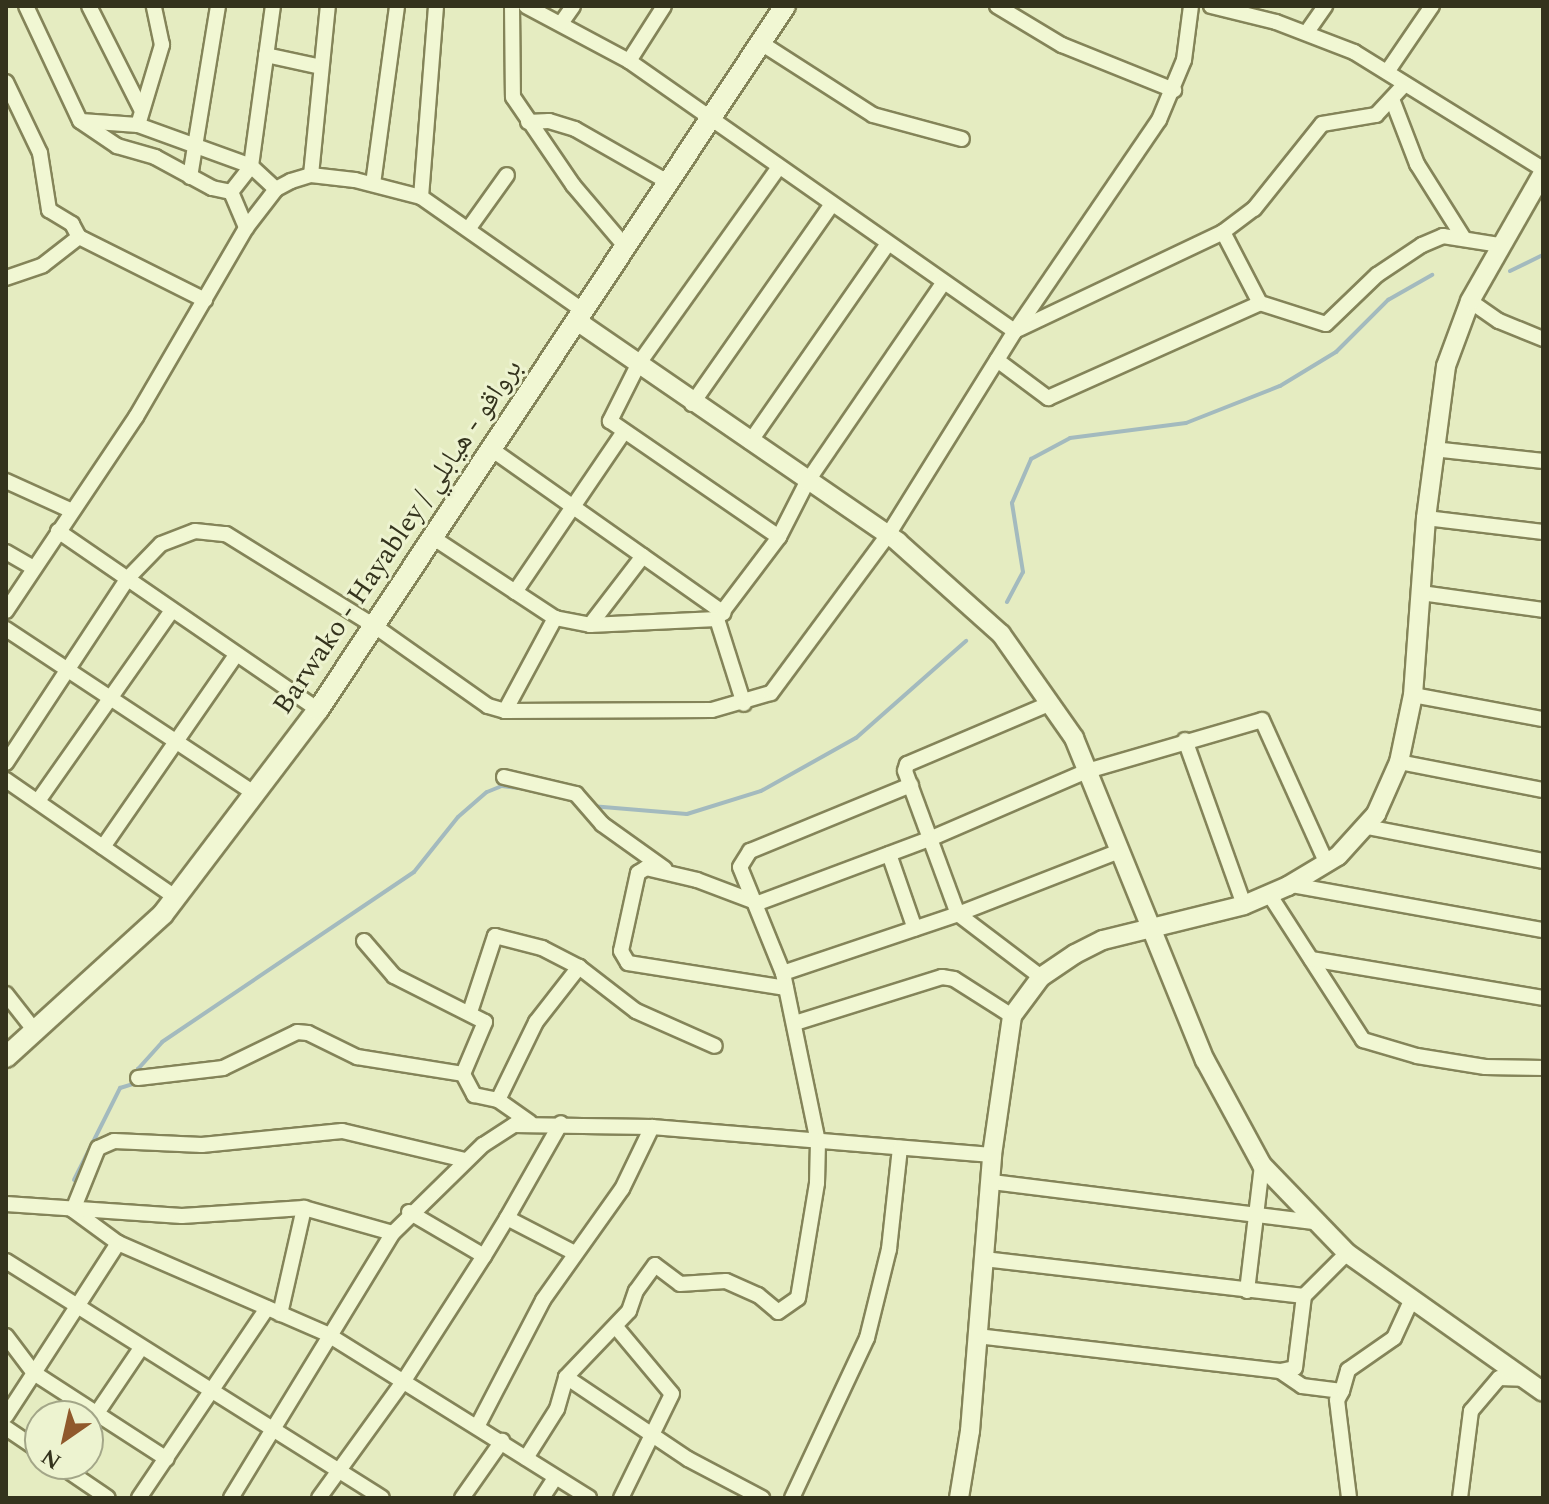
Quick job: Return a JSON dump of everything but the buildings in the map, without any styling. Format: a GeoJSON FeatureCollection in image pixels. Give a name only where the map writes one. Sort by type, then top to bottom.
{"type":"FeatureCollection","features":[{"type":"Feature","properties":{"kind":"main road","name":"Barwako - Hayabley / برواقو - هيابلي"},"geometry":{"type":"LineString","coordinates":[[6,1057],[119,958],[175,897],[318,710],[376,627],[432,537],[494,451],[625,246],[785,6]]}},
{"type":"Feature","properties":{"kind":"street"},"geometry":{"type":"LineString","coordinates":[[26,6],[80,121],[117,146],[155,157],[190,177],[231,192],[246,228]]}},
{"type":"Feature","properties":{"kind":"street"},"geometry":{"type":"LineString","coordinates":[[89,6],[141,109]]}},
{"type":"Feature","properties":{"kind":"street"},"geometry":{"type":"LineString","coordinates":[[138,125],[162,45],[154,6]]}},
{"type":"Feature","properties":{"kind":"street"},"geometry":{"type":"LineString","coordinates":[[190,177],[218,6]]}},
{"type":"Feature","properties":{"kind":"street"},"geometry":{"type":"LineString","coordinates":[[231,192],[251,166],[273,6]]}},
{"type":"Feature","properties":{"kind":"street"},"geometry":{"type":"LineString","coordinates":[[311,175],[328,6]]}},
{"type":"Feature","properties":{"kind":"street"},"geometry":{"type":"LineString","coordinates":[[373,184],[397,6]]}},
{"type":"Feature","properties":{"kind":"street"},"geometry":{"type":"LineString","coordinates":[[421,197],[436,6]]}},
{"type":"Feature","properties":{"kind":"street"},"geometry":{"type":"LineString","coordinates":[[512,6],[509,77],[513,97],[594,213],[625,246]]}},
{"type":"Feature","properties":{"kind":"street"},"geometry":{"type":"LineString","coordinates":[[526,6],[562,22],[629,61],[887,245],[1015,331]]}},
{"type":"Feature","properties":{"kind":"street"},"geometry":{"type":"LineString","coordinates":[[562,22],[573,6]]}},
{"type":"Feature","properties":{"kind":"street"},"geometry":{"type":"LineString","coordinates":[[629,61],[664,6]]}},
{"type":"Feature","properties":{"kind":"street"},"geometry":{"type":"LineString","coordinates":[[997,6],[1062,45],[1174,90]]}},
{"type":"Feature","properties":{"kind":"street"},"geometry":{"type":"LineString","coordinates":[[6,763],[128,578],[176,536],[195,531],[226,534],[376,627],[488,706],[505,711],[712,710],[744,704],[771,693],[789,673],[888,535],[1015,331],[1159,120],[1174,90],[1191,6]]}},
{"type":"Feature","properties":{"kind":"street"},"geometry":{"type":"LineString","coordinates":[[959,1498],[970,1431],[992,1155],[1012,1016],[1041,977],[1103,940],[1150,925],[1244,905],[1288,886],[1327,864],[1367,827],[1399,762],[1413,695],[1426,518],[1446,366],[1470,301],[1543,171],[1387,72],[1307,32],[1244,9],[1211,6]]}},
{"type":"Feature","properties":{"kind":"street"},"geometry":{"type":"LineString","coordinates":[[1307,32],[1325,6]]}},
{"type":"Feature","properties":{"kind":"street"},"geometry":{"type":"LineString","coordinates":[[1387,72],[1432,6]]}},
{"type":"Feature","properties":{"kind":"street"},"geometry":{"type":"LineString","coordinates":[[761,43],[873,115],[962,139]]}},
{"type":"Feature","properties":{"kind":"street"},"geometry":{"type":"LineString","coordinates":[[266,55],[321,67]]}},
{"type":"Feature","properties":{"kind":"street"},"geometry":{"type":"LineString","coordinates":[[6,82],[40,153],[49,210],[72,224],[79,237],[205,300]]}},
{"type":"Feature","properties":{"kind":"street"},"geometry":{"type":"LineString","coordinates":[[1015,331],[1223,232],[1254,209],[1322,124],[1368,118],[1405,84]]}},
{"type":"Feature","properties":{"kind":"street"},"geometry":{"type":"LineString","coordinates":[[1392,99],[1417,164],[1463,237]]}},
{"type":"Feature","properties":{"kind":"street"},"geometry":{"type":"LineString","coordinates":[[80,121],[138,125],[251,166],[276,189]]}},
{"type":"Feature","properties":{"kind":"street"},"geometry":{"type":"LineString","coordinates":[[528,122],[549,121],[575,129],[668,182]]}},
{"type":"Feature","properties":{"kind":"street"},"geometry":{"type":"LineString","coordinates":[[779,167],[638,365],[610,421],[623,433],[779,537]]}},
{"type":"Feature","properties":{"kind":"street"},"geometry":{"type":"LineString","coordinates":[[6,611],[205,300],[246,228],[276,189],[311,175],[373,184],[421,197],[469,228],[638,365],[888,535],[991,623],[1051,703],[1087,771],[1220,1092],[1262,1165],[1312,1222],[1347,1253],[1543,1392]]}},
{"type":"Feature","properties":{"kind":"street"},"geometry":{"type":"LineString","coordinates":[[469,228],[507,175]]}},
{"type":"Feature","properties":{"kind":"street"},"geometry":{"type":"LineString","coordinates":[[692,404],[832,204]]}},
{"type":"Feature","properties":{"kind":"street"},"geometry":{"type":"LineString","coordinates":[[1223,232],[1260,303]]}},
{"type":"Feature","properties":{"kind":"street"},"geometry":{"type":"LineString","coordinates":[[997,360],[1048,398],[1260,303],[1331,323],[1402,256],[1443,236],[1500,245]]}},
{"type":"Feature","properties":{"kind":"street"},"geometry":{"type":"LineString","coordinates":[[6,278],[43,265],[79,237]]}},
{"type":"Feature","properties":{"kind":"street"},"geometry":{"type":"LineString","coordinates":[[750,442],[887,245]]}},
{"type":"Feature","properties":{"kind":"street"},"geometry":{"type":"LineString","coordinates":[[432,537],[555,618],[590,625],[720,616],[779,537],[807,482],[944,282]]}},
{"type":"Feature","properties":{"kind":"street"},"geometry":{"type":"LineString","coordinates":[[1470,301],[1499,321],[1543,339]]}},
{"type":"Feature","properties":{"kind":"street"},"geometry":{"type":"LineString","coordinates":[[515,592],[570,506],[623,433]]}},
{"type":"Feature","properties":{"kind":"street"},"geometry":{"type":"LineString","coordinates":[[1433,449],[1543,461]]}},
{"type":"Feature","properties":{"kind":"street"},"geometry":{"type":"LineString","coordinates":[[494,451],[643,556],[720,616],[744,704]]}},
{"type":"Feature","properties":{"kind":"street"},"geometry":{"type":"LineString","coordinates":[[6,481],[72,511]]}},
{"type":"Feature","properties":{"kind":"street"},"geometry":{"type":"LineString","coordinates":[[1426,518],[1543,532]]}},
{"type":"Feature","properties":{"kind":"street"},"geometry":{"type":"LineString","coordinates":[[58,531],[128,578],[171,612],[318,710]]}},
{"type":"Feature","properties":{"kind":"street"},"geometry":{"type":"LineString","coordinates":[[6,552],[34,568]]}},
{"type":"Feature","properties":{"kind":"street"},"geometry":{"type":"LineString","coordinates":[[590,625],[643,556]]}},
{"type":"Feature","properties":{"kind":"street"},"geometry":{"type":"LineString","coordinates":[[1421,593],[1543,610]]}},
{"type":"Feature","properties":{"kind":"street"},"geometry":{"type":"LineString","coordinates":[[38,801],[171,612]]}},
{"type":"Feature","properties":{"kind":"street"},"geometry":{"type":"LineString","coordinates":[[505,711],[555,618]]}},
{"type":"Feature","properties":{"kind":"street"},"geometry":{"type":"LineString","coordinates":[[6,629],[254,793]]}},
{"type":"Feature","properties":{"kind":"street"},"geometry":{"type":"LineString","coordinates":[[103,847],[236,655]]}},
{"type":"Feature","properties":{"kind":"street"},"geometry":{"type":"LineString","coordinates":[[1413,695],[1543,719]]}},
{"type":"Feature","properties":{"kind":"street"},"geometry":{"type":"LineString","coordinates":[[1041,977],[958,914],[905,771],[912,758],[1051,703]]}},
{"type":"Feature","properties":{"kind":"street"},"geometry":{"type":"LineString","coordinates":[[1120,851],[784,980],[622,958],[638,873],[646,868],[758,903],[932,838],[1087,771],[1262,720],[1327,864]]}},
{"type":"Feature","properties":{"kind":"street"},"geometry":{"type":"LineString","coordinates":[[1185,740],[1244,905]]}},
{"type":"Feature","properties":{"kind":"street"},"geometry":{"type":"LineString","coordinates":[[1399,762],[1543,790]]}},
{"type":"Feature","properties":{"kind":"street"},"geometry":{"type":"LineString","coordinates":[[504,777],[576,794],[602,824],[672,874]]}},
{"type":"Feature","properties":{"kind":"street"},"geometry":{"type":"LineString","coordinates":[[6,780],[175,897]]}},
{"type":"Feature","properties":{"kind":"street"},"geometry":{"type":"LineString","coordinates":[[526,1458],[557,1409],[566,1377],[616,1327],[655,1265],[680,1284],[726,1281],[758,1295],[778,1312],[789,1309],[798,1298],[817,1183],[818,1142],[784,980],[758,903],[740,867],[750,851],[911,785]]}},
{"type":"Feature","properties":{"kind":"street"},"geometry":{"type":"LineString","coordinates":[[1367,827],[1543,861]]}},
{"type":"Feature","properties":{"kind":"street"},"geometry":{"type":"LineString","coordinates":[[889,854],[915,929]]}},
{"type":"Feature","properties":{"kind":"street"},"geometry":{"type":"LineString","coordinates":[[1288,886],[1305,884],[1543,930]]}},
{"type":"Feature","properties":{"kind":"street"},"geometry":{"type":"LineString","coordinates":[[1269,894],[1363,1040],[1485,1067],[1543,1068]]}},
{"type":"Feature","properties":{"kind":"street"},"geometry":{"type":"LineString","coordinates":[[470,1012],[495,936],[542,948],[579,967],[636,1011],[715,1046]]}},
{"type":"Feature","properties":{"kind":"street"},"geometry":{"type":"LineString","coordinates":[[364,941],[394,976],[485,1022],[463,1074]]}},
{"type":"Feature","properties":{"kind":"street"},"geometry":{"type":"LineString","coordinates":[[1311,959],[1543,998]]}},
{"type":"Feature","properties":{"kind":"street"},"geometry":{"type":"LineString","coordinates":[[498,1100],[536,1022],[579,967]]}},
{"type":"Feature","properties":{"kind":"street"},"geometry":{"type":"LineString","coordinates":[[795,1023],[942,977],[954,979],[1012,1016]]}},
{"type":"Feature","properties":{"kind":"street"},"geometry":{"type":"LineString","coordinates":[[6,994],[35,1031]]}},
{"type":"Feature","properties":{"kind":"street"},"geometry":{"type":"LineString","coordinates":[[138,1078],[223,1068],[297,1032],[357,1057],[463,1074]]}},
{"type":"Feature","properties":{"kind":"street"},"geometry":{"type":"LineString","coordinates":[[463,1074],[474,1095],[498,1100],[530,1122]]}},
{"type":"Feature","properties":{"kind":"street"},"geometry":{"type":"LineString","coordinates":[[231,1498],[327,1334],[393,1233],[409,1212],[465,1160],[500,1133],[530,1122],[652,1127],[992,1155]]}},
{"type":"Feature","properties":{"kind":"street"},"geometry":{"type":"LineString","coordinates":[[319,1498],[337,1468],[405,1379],[484,1256],[561,1123]]}},
{"type":"Feature","properties":{"kind":"street"},"geometry":{"type":"LineString","coordinates":[[478,1425],[573,1252],[622,1189],[652,1127]]}},
{"type":"Feature","properties":{"kind":"street"},"geometry":{"type":"LineString","coordinates":[[73,1210],[98,1148],[114,1141],[190,1145],[342,1131],[465,1160]]}},
{"type":"Feature","properties":{"kind":"street"},"geometry":{"type":"LineString","coordinates":[[792,1498],[867,1338],[889,1249],[900,1148]]}},
{"type":"Feature","properties":{"kind":"street"},"geometry":{"type":"LineString","coordinates":[[1247,1291],[1262,1165]]}},
{"type":"Feature","properties":{"kind":"street"},"geometry":{"type":"LineString","coordinates":[[992,1182],[1312,1222]]}},
{"type":"Feature","properties":{"kind":"street"},"geometry":{"type":"LineString","coordinates":[[6,1204],[182,1216],[304,1208],[393,1233]]}},
{"type":"Feature","properties":{"kind":"street"},"geometry":{"type":"LineString","coordinates":[[139,1498],[274,1311],[304,1208]]}},
{"type":"Feature","properties":{"kind":"street"},"geometry":{"type":"LineString","coordinates":[[73,1210],[118,1243],[327,1334],[405,1379],[589,1498]]}},
{"type":"Feature","properties":{"kind":"street"},"geometry":{"type":"LineString","coordinates":[[409,1212],[484,1256]]}},
{"type":"Feature","properties":{"kind":"street"},"geometry":{"type":"LineString","coordinates":[[507,1218],[573,1252]]}},
{"type":"Feature","properties":{"kind":"street"},"geometry":{"type":"LineString","coordinates":[[6,1416],[118,1243]]}},
{"type":"Feature","properties":{"kind":"street"},"geometry":{"type":"LineString","coordinates":[[977,1336],[1280,1371],[1295,1368],[1299,1361],[1304,1296],[1347,1253]]}},
{"type":"Feature","properties":{"kind":"street"},"geometry":{"type":"LineString","coordinates":[[984,1259],[1304,1296]]}},
{"type":"Feature","properties":{"kind":"street"},"geometry":{"type":"LineString","coordinates":[[6,1261],[382,1498]]}},
{"type":"Feature","properties":{"kind":"street"},"geometry":{"type":"LineString","coordinates":[[1349,1498],[1337,1400],[1348,1370],[1394,1338],[1411,1301]]}},
{"type":"Feature","properties":{"kind":"street"},"geometry":{"type":"LineString","coordinates":[[616,1327],[669,1385],[672,1394],[654,1437],[621,1498]]}},
{"type":"Feature","properties":{"kind":"street"},"geometry":{"type":"LineString","coordinates":[[6,1336],[34,1373],[77,1400]]}},
{"type":"Feature","properties":{"kind":"street"},"geometry":{"type":"LineString","coordinates":[[104,1403],[141,1348]]}},
{"type":"Feature","properties":{"kind":"street"},"geometry":{"type":"LineString","coordinates":[[1280,1371],[1302,1386],[1342,1391]]}},
{"type":"Feature","properties":{"kind":"street"},"geometry":{"type":"LineString","coordinates":[[566,1377],[718,1478],[762,1498]]}},
{"type":"Feature","properties":{"kind":"street"},"geometry":{"type":"LineString","coordinates":[[1460,1498],[1471,1411],[1499,1378],[1522,1379]]}},
{"type":"Feature","properties":{"kind":"street"},"geometry":{"type":"LineString","coordinates":[[104,1418],[167,1459]]}},
{"type":"Feature","properties":{"kind":"street"},"geometry":{"type":"LineString","coordinates":[[6,1428],[24,1440]]}},
{"type":"Feature","properties":{"kind":"street"},"geometry":{"type":"LineString","coordinates":[[462,1498],[502,1441]]}},
{"type":"Feature","properties":{"kind":"street"},"geometry":{"type":"LineString","coordinates":[[542,1498],[555,1478]]}},
{"type":"Feature","properties":{"kind":"street"},"geometry":{"type":"LineString","coordinates":[[82,1480],[108,1498]]}},
{"type":"Feature","properties":{"kind":"waterway"},"geometry":{"type":"LineString","coordinates":[[1510,271],[1543,255]]}},
{"type":"Feature","properties":{"kind":"waterway"},"geometry":{"type":"LineString","coordinates":[[1007,602],[1023,572],[1012,503],[1031,459],[1070,438],[1186,423],[1280,386],[1336,352],[1388,300],[1432,275]]}},
{"type":"Feature","properties":{"kind":"waterway"},"geometry":{"type":"LineString","coordinates":[[591,806],[687,814],[761,791],[856,738],[966,641]]}},
{"type":"Feature","properties":{"kind":"waterway"},"geometry":{"type":"LineString","coordinates":[[74,1180],[120,1088],[133,1084],[138,1069],[162,1042],[414,872],[458,817],[487,792],[502,786],[525,789]]}}]}
